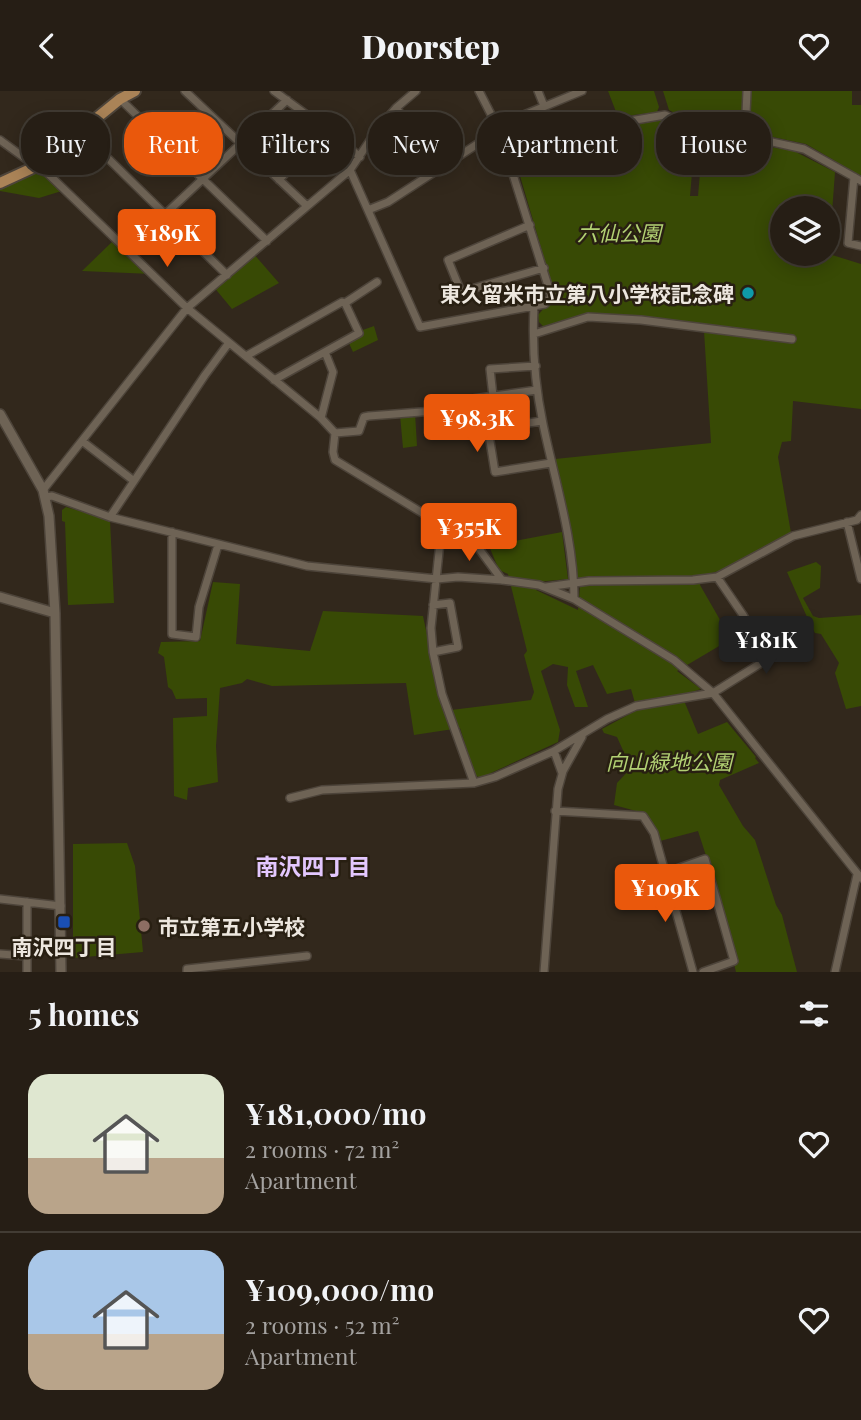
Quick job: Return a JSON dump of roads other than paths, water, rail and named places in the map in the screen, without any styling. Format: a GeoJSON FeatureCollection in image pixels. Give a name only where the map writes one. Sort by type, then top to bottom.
{"type":"FeatureCollection","features":[{"type":"Feature","properties":{"kind":"main road"},"geometry":{"type":"LineString","coordinates":[[104,112],[135,91]]}},
{"type":"Feature","properties":{"kind":"main road"},"geometry":{"type":"LineString","coordinates":[[0,183],[21,173]]}},
{"type":"Feature","properties":{"kind":"street"},"geometry":{"type":"LineString","coordinates":[[185,91],[237,141]]}},
{"type":"Feature","properties":{"kind":"street"},"geometry":{"type":"LineString","coordinates":[[274,91],[304,112]]}},
{"type":"Feature","properties":{"kind":"street"},"geometry":{"type":"LineString","coordinates":[[393,112],[416,91]]}},
{"type":"Feature","properties":{"kind":"street"},"geometry":{"type":"LineString","coordinates":[[480,91],[490,112]]}},
{"type":"Feature","properties":{"kind":"street"},"geometry":{"type":"LineString","coordinates":[[538,91],[544,106]]}},
{"type":"Feature","properties":{"kind":"street"},"geometry":{"type":"LineString","coordinates":[[531,112],[582,91]]}},
{"type":"Feature","properties":{"kind":"street"},"geometry":{"type":"LineString","coordinates":[[746,112],[747,91]]}},
{"type":"Feature","properties":{"kind":"street"},"geometry":{"type":"LineString","coordinates":[[120,99],[267,241]]}},
{"type":"Feature","properties":{"kind":"street"},"geometry":{"type":"LineString","coordinates":[[275,112],[288,100]]}},
{"type":"Feature","properties":{"kind":"street"},"geometry":{"type":"LineString","coordinates":[[0,140],[21,153]]}},
{"type":"Feature","properties":{"kind":"street"},"geometry":{"type":"LineString","coordinates":[[368,210],[388,202],[477,142]]}},
{"type":"Feature","properties":{"kind":"street"},"geometry":{"type":"LineString","coordinates":[[771,142],[804,149],[858,179],[848,243],[861,246]]}},
{"type":"Feature","properties":{"kind":"street"},"geometry":{"type":"LineString","coordinates":[[354,165],[368,145]]}},
{"type":"Feature","properties":{"kind":"street"},"geometry":{"type":"LineString","coordinates":[[127,250],[237,147]]}},
{"type":"Feature","properties":{"kind":"street"},"geometry":{"type":"LineString","coordinates":[[354,152],[360,157]]}},
{"type":"Feature","properties":{"kind":"street"},"geometry":{"type":"LineString","coordinates":[[110,160],[227,275]]}},
{"type":"Feature","properties":{"kind":"street"},"geometry":{"type":"LineString","coordinates":[[49,175],[187,309],[321,418],[335,433],[335,460],[477,546],[502,580]]}},
{"type":"Feature","properties":{"kind":"street"},"geometry":{"type":"LineString","coordinates":[[274,175],[307,206]]}},
{"type":"Feature","properties":{"kind":"street"},"geometry":{"type":"LineString","coordinates":[[279,180],[284,175]]}},
{"type":"Feature","properties":{"kind":"street"},"geometry":{"type":"LineString","coordinates":[[44,494],[82,441],[187,309],[344,175]]}},
{"type":"Feature","properties":{"kind":"street"},"geometry":{"type":"LineString","coordinates":[[352,175],[420,327],[545,304],[551,297],[514,175]]}},
{"type":"Feature","properties":{"kind":"street"},"geometry":{"type":"LineString","coordinates":[[530,225],[448,260],[461,292],[544,268]]}},
{"type":"Feature","properties":{"kind":"street"},"geometry":{"type":"LineString","coordinates":[[246,356],[342,302],[345,303],[377,282]]}},
{"type":"Feature","properties":{"kind":"street"},"geometry":{"type":"LineString","coordinates":[[274,380],[359,333],[345,303]]}},
{"type":"Feature","properties":{"kind":"street"},"geometry":{"type":"LineString","coordinates":[[534,306],[537,390],[551,463],[565,516],[575,599]]}},
{"type":"Feature","properties":{"kind":"street"},"geometry":{"type":"LineString","coordinates":[[534,334],[588,317],[641,320],[792,339]]}},
{"type":"Feature","properties":{"kind":"street"},"geometry":{"type":"LineString","coordinates":[[110,517],[228,344]]}},
{"type":"Feature","properties":{"kind":"street"},"geometry":{"type":"LineString","coordinates":[[321,418],[334,373],[325,352]]}},
{"type":"Feature","properties":{"kind":"street"},"geometry":{"type":"LineString","coordinates":[[493,396],[490,369],[536,366]]}},
{"type":"Feature","properties":{"kind":"street"},"geometry":{"type":"LineString","coordinates":[[335,433],[359,431],[364,417],[434,411],[452,402],[537,390]]}},
{"type":"Feature","properties":{"kind":"street"},"geometry":{"type":"LineString","coordinates":[[0,414],[44,494],[55,613],[61,972]]}},
{"type":"Feature","properties":{"kind":"street"},"geometry":{"type":"LineString","coordinates":[[542,421],[488,429],[495,472],[551,463]]}},
{"type":"Feature","properties":{"kind":"street"},"geometry":{"type":"LineString","coordinates":[[82,441],[134,481]]}},
{"type":"Feature","properties":{"kind":"street"},"geometry":{"type":"LineString","coordinates":[[44,494],[110,517],[307,566],[437,579],[458,577],[502,580],[545,588],[575,599],[674,660],[713,693],[859,876],[835,972]]}},
{"type":"Feature","properties":{"kind":"street"},"geometry":{"type":"LineString","coordinates":[[545,588],[574,582],[694,580],[717,577],[793,536],[857,520],[861,515]]}},
{"type":"Feature","properties":{"kind":"street"},"geometry":{"type":"LineString","coordinates":[[847,522],[861,579]]}},
{"type":"Feature","properties":{"kind":"street"},"geometry":{"type":"LineString","coordinates":[[442,523],[431,628],[433,652],[442,694],[474,783]]}},
{"type":"Feature","properties":{"kind":"street"},"geometry":{"type":"LineString","coordinates":[[172,532],[172,634],[195,637],[199,607],[218,545]]}},
{"type":"Feature","properties":{"kind":"street"},"geometry":{"type":"LineString","coordinates":[[717,577],[743,615],[767,658]]}},
{"type":"Feature","properties":{"kind":"street"},"geometry":{"type":"LineString","coordinates":[[0,597],[55,613]]}},
{"type":"Feature","properties":{"kind":"street"},"geometry":{"type":"LineString","coordinates":[[433,605],[450,603],[458,647],[433,652]]}},
{"type":"Feature","properties":{"kind":"street"},"geometry":{"type":"LineString","coordinates":[[289,798],[322,790],[474,783],[495,777],[554,751],[607,719],[636,706],[713,693],[804,636]]}},
{"type":"Feature","properties":{"kind":"street"},"geometry":{"type":"LineString","coordinates":[[544,972],[555,811],[562,773],[582,736]]}},
{"type":"Feature","properties":{"kind":"street"},"geometry":{"type":"LineString","coordinates":[[554,751],[562,773]]}},
{"type":"Feature","properties":{"kind":"street"},"geometry":{"type":"LineString","coordinates":[[555,811],[643,816],[653,833],[693,972]]}},
{"type":"Feature","properties":{"kind":"street"},"geometry":{"type":"LineString","coordinates":[[665,873],[705,859],[734,961],[703,972]]}},
{"type":"Feature","properties":{"kind":"street"},"geometry":{"type":"LineString","coordinates":[[0,899],[61,906]]}},
{"type":"Feature","properties":{"kind":"street"},"geometry":{"type":"LineString","coordinates":[[27,902],[27,972]]}},
{"type":"Feature","properties":{"kind":"street"},"geometry":{"type":"LineString","coordinates":[[0,954],[27,956]]}},
{"type":"Feature","properties":{"kind":"street"},"geometry":{"type":"LineString","coordinates":[[187,972],[187,969],[227,968],[307,956]]}},
{"type":"Feature","properties":{"kind":"place","name":"東久留米市立第八小学校記念碑"},"geometry":{"type":"Point","coordinates":[748,293]}},
{"type":"Feature","properties":{"kind":"place","name":"南沢四丁目"},"geometry":{"type":"Point","coordinates":[64,922]}},
{"type":"Feature","properties":{"kind":"place","name":"市立第五小学校"},"geometry":{"type":"Point","coordinates":[144,926]}},
{"type":"Feature","properties":{"kind":"district","name":"南沢四丁目"},"geometry":{"type":"Point","coordinates":[313,865]}},
{"type":"Feature","properties":{"kind":"park label","name":"六仙公園"},"geometry":{"type":"Point","coordinates":[619,232]}},
{"type":"Feature","properties":{"kind":"park label","name":"向山緑地公園"},"geometry":{"type":"Point","coordinates":[669,761]}}]}
